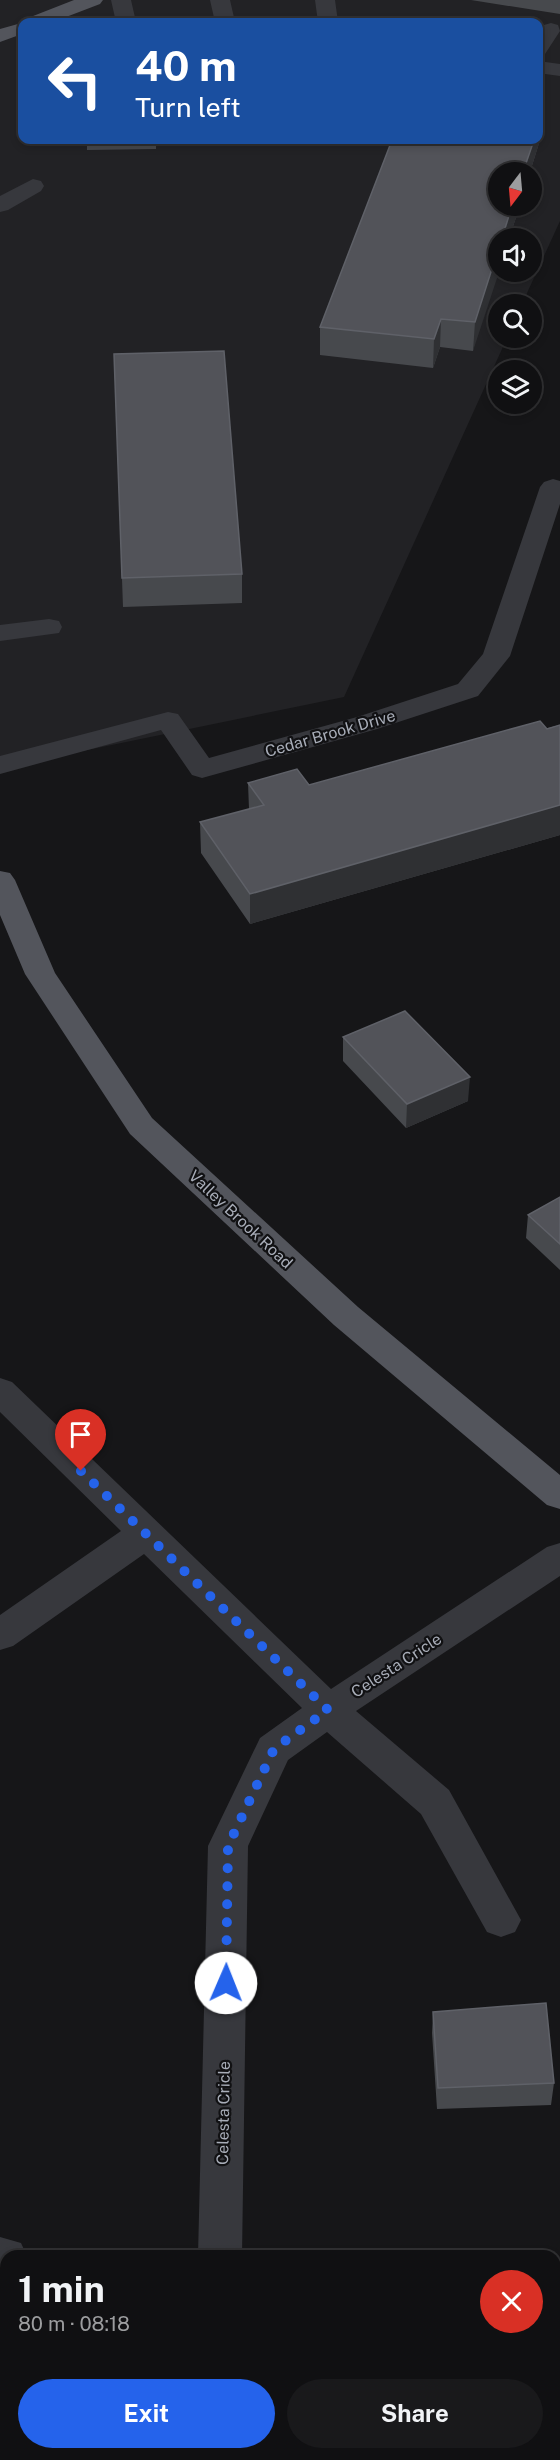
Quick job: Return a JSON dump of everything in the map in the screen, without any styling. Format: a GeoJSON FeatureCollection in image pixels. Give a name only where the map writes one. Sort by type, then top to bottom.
{"type":"FeatureCollection","features":[{"type":"Feature","properties":{"kind":"main road"},"geometry":{"type":"LineString","coordinates":[[46,18],[93,0]]}},
{"type":"Feature","properties":{"kind":"main road"},"geometry":{"type":"LineString","coordinates":[[0,36],[18,29]]}},
{"type":"Feature","properties":{"kind":"main road","name":"Valley Brook Road"},"geometry":{"type":"LineString","coordinates":[[0,880],[39,974],[141,1126],[346,1316],[560,1495]]}},
{"type":"Feature","properties":{"kind":"street"},"geometry":{"type":"LineString","coordinates":[[121,0],[125,18]]}},
{"type":"Feature","properties":{"kind":"street"},"geometry":{"type":"LineString","coordinates":[[220,0],[224,18]]}},
{"type":"Feature","properties":{"kind":"street"},"geometry":{"type":"LineString","coordinates":[[325,0],[327,18]]}},
{"type":"Feature","properties":{"kind":"street"},"geometry":{"type":"LineString","coordinates":[[543,42],[551,29]]}},
{"type":"Feature","properties":{"kind":"street"},"geometry":{"type":"LineString","coordinates":[[543,68],[560,70]]}},
{"type":"Feature","properties":{"kind":"street"},"geometry":{"type":"LineString","coordinates":[[0,205],[33,186]]}},
{"type":"Feature","properties":{"kind":"street","name":"Cedar Brook Drive"},"geometry":{"type":"LineString","coordinates":[[0,765],[168,720],[202,769],[367,723],[468,690],[496,656],[558,483]]}},
{"type":"Feature","properties":{"kind":"street"},"geometry":{"type":"LineString","coordinates":[[0,633],[50,627]]}},
{"type":"Feature","properties":{"kind":"street"},"geometry":{"type":"LineString","coordinates":[[0,1391],[328,1710],[435,1802],[501,1920]]}},
{"type":"Feature","properties":{"kind":"street"},"geometry":{"type":"LineString","coordinates":[[0,1635],[145,1534]]}},
{"type":"Feature","properties":{"kind":"street","name":"Celesta Cricle"},"geometry":{"type":"LineString","coordinates":[[220,2250],[228,1846],[274,1749],[328,1710],[560,1557]]}},
{"type":"Feature","properties":{"kind":"shaded area"},"geometry":{"type":"Polygon","coordinates":[[[0,0],[560,0],[560,221],[542,260],[542,228],[488,228],[488,282],[532,282],[527,294],[488,294],[488,348],[502,348],[497,360],[488,360],[488,380],[344,697],[0,768],[0,0]]]}},
{"type":"Feature","properties":{"kind":"building"},"geometry":{"type":"Polygon","coordinates":[[[390,144],[533,144],[526,162],[488,162],[488,216],[509,216],[505,228],[488,228],[488,281],[475,322],[441,319],[434,339],[320,327],[390,144]]]}},
{"type":"Feature","properties":{"kind":"building"},"geometry":{"type":"Polygon","coordinates":[[[224,351],[242,574],[122,578],[114,354],[224,351]]]}},
{"type":"Feature","properties":{"kind":"building"},"geometry":{"type":"Polygon","coordinates":[[[540,721],[547,729],[560,725],[560,805],[250,894],[200,822],[264,805],[248,783],[297,769],[309,785],[540,721]]]}},
{"type":"Feature","properties":{"kind":"building"},"geometry":{"type":"Polygon","coordinates":[[[405,1011],[470,1077],[407,1104],[343,1037],[405,1011]]]}},
{"type":"Feature","properties":{"kind":"building"},"geometry":{"type":"Polygon","coordinates":[[[560,1197],[560,1244],[528,1215],[560,1197]]]}},
{"type":"Feature","properties":{"kind":"building"},"geometry":{"type":"Polygon","coordinates":[[[546,2003],[554,2083],[438,2088],[433,2012],[546,2003]]]}},
{"type":"Feature","properties":{"kind":"route"},"geometry":{"type":"LineString","coordinates":[[81,1471],[328,1710],[274,1749],[228,1846],[226,1983]]}}]}
